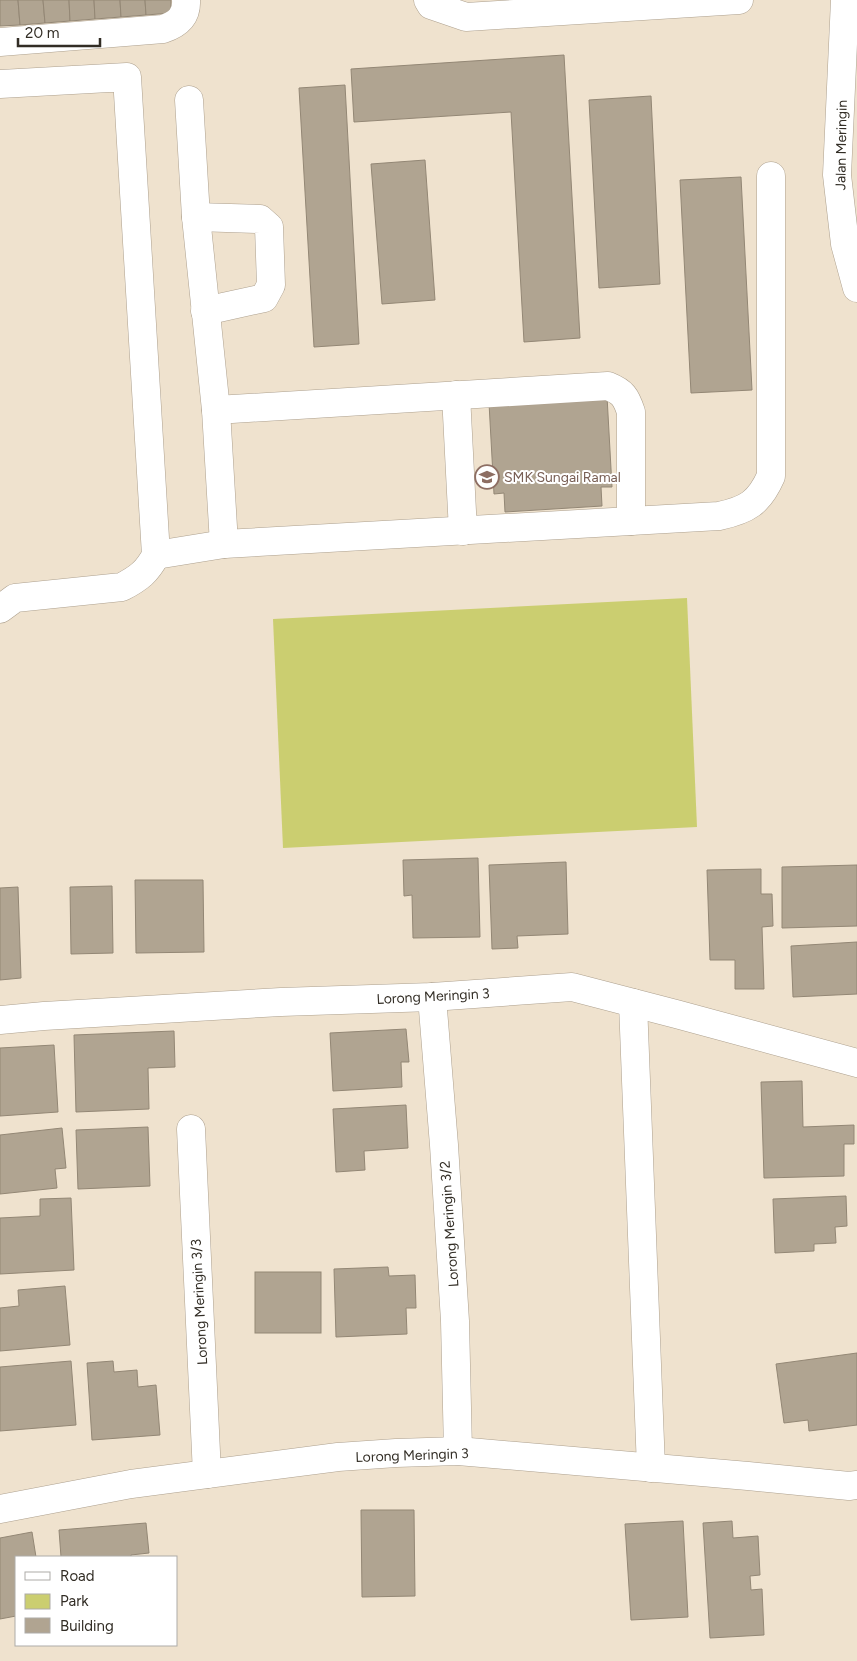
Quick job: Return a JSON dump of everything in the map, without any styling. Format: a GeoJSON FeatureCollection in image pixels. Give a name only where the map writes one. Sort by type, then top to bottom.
{"type":"FeatureCollection","features":[{"type":"Feature","properties":{"kind":"street"},"geometry":{"type":"LineString","coordinates":[[428,0],[431,5],[466,16],[739,0]]}},
{"type":"Feature","properties":{"kind":"street","name":"Jalan Meringin"},"geometry":{"type":"LineString","coordinates":[[845,0],[837,176],[845,244],[857,288]]}},
{"type":"Feature","properties":{"kind":"street"},"geometry":{"type":"LineString","coordinates":[[0,42],[163,29],[172,26],[182,11]]}},
{"type":"Feature","properties":{"kind":"street"},"geometry":{"type":"LineString","coordinates":[[0,84],[127,77],[156,555],[148,569],[122,587],[15,598],[0,609]]}},
{"type":"Feature","properties":{"kind":"street"},"geometry":{"type":"LineString","coordinates":[[189,100],[196,217],[216,410],[224,544]]}},
{"type":"Feature","properties":{"kind":"street"},"geometry":{"type":"LineString","coordinates":[[156,555],[224,544],[719,516],[738,512],[754,503],[765,490],[771,476],[771,176]]}},
{"type":"Feature","properties":{"kind":"street"},"geometry":{"type":"LineString","coordinates":[[196,217],[260,219],[269,228],[271,285],[264,298],[205,311]]}},
{"type":"Feature","properties":{"kind":"street"},"geometry":{"type":"LineString","coordinates":[[216,410],[608,386],[618,390],[627,399],[631,412],[631,521]]}},
{"type":"Feature","properties":{"kind":"street"},"geometry":{"type":"LineString","coordinates":[[456,395],[463,531]]}},
{"type":"Feature","properties":{"kind":"street","name":"Lorong Meringin 3"},"geometry":{"type":"LineString","coordinates":[[0,1020],[271,1002],[432,997],[572,987],[857,1063]]}},
{"type":"Feature","properties":{"kind":"street","name":"Lorong Meringin 3/2"},"geometry":{"type":"LineString","coordinates":[[432,997],[455,1321],[458,1451]]}},
{"type":"Feature","properties":{"kind":"street"},"geometry":{"type":"LineString","coordinates":[[633,1003],[651,1468]]}},
{"type":"Feature","properties":{"kind":"street","name":"Lorong Meringin 3/3"},"geometry":{"type":"LineString","coordinates":[[190,1130],[207,1474]]}},
{"type":"Feature","properties":{"kind":"street","name":"Lorong Meringin 3"},"geometry":{"type":"LineString","coordinates":[[0,1508],[131,1484],[338,1457],[458,1451],[849,1486],[857,1485]]}},
{"type":"Feature","properties":{"kind":"green space"},"geometry":{"type":"Polygon","coordinates":[[[687,598],[697,827],[283,848],[273,619],[687,598]]]}},
{"type":"Feature","properties":{"kind":"building"},"geometry":{"type":"Polygon","coordinates":[[[0,0],[18,0],[20,25],[0,26],[0,0]]]}},
{"type":"Feature","properties":{"kind":"building"},"geometry":{"type":"Polygon","coordinates":[[[18,0],[43,0],[45,23],[20,25],[18,0]]]}},
{"type":"Feature","properties":{"kind":"building"},"geometry":{"type":"Polygon","coordinates":[[[43,0],[69,0],[70,21],[45,23],[43,0]]]}},
{"type":"Feature","properties":{"kind":"building"},"geometry":{"type":"Polygon","coordinates":[[[69,0],[94,0],[95,19],[70,21],[69,0]]]}},
{"type":"Feature","properties":{"kind":"building"},"geometry":{"type":"Polygon","coordinates":[[[94,0],[120,0],[121,17],[95,19],[94,0]]]}},
{"type":"Feature","properties":{"kind":"building"},"geometry":{"type":"Polygon","coordinates":[[[120,0],[145,0],[146,15],[121,17],[120,0]]]}},
{"type":"Feature","properties":{"kind":"building"},"geometry":{"type":"Polygon","coordinates":[[[145,0],[171,0],[171,13],[146,15],[145,0]]]}},
{"type":"Feature","properties":{"kind":"building"},"geometry":{"type":"Polygon","coordinates":[[[564,55],[580,338],[524,342],[511,112],[354,122],[351,69],[564,55]]]}},
{"type":"Feature","properties":{"kind":"building"},"geometry":{"type":"Polygon","coordinates":[[[345,85],[359,344],[314,347],[299,88],[345,85]]]}},
{"type":"Feature","properties":{"kind":"building"},"geometry":{"type":"Polygon","coordinates":[[[651,96],[660,284],[599,288],[589,100],[651,96]]]}},
{"type":"Feature","properties":{"kind":"building"},"geometry":{"type":"Polygon","coordinates":[[[425,160],[435,300],[382,304],[371,164],[425,160]]]}},
{"type":"Feature","properties":{"kind":"building"},"geometry":{"type":"Polygon","coordinates":[[[741,177],[752,390],[691,393],[680,180],[741,177]]]}},
{"type":"Feature","properties":{"kind":"building"},"geometry":{"type":"Polygon","coordinates":[[[607,396],[612,487],[601,487],[602,506],[505,512],[504,493],[494,494],[489,403],[607,396]]]}},
{"type":"Feature","properties":{"kind":"building"},"geometry":{"type":"Polygon","coordinates":[[[478,858],[480,937],[413,938],[412,895],[404,896],[403,860],[478,858]]]}},
{"type":"Feature","properties":{"kind":"building"},"geometry":{"type":"Polygon","coordinates":[[[566,862],[568,934],[517,936],[518,948],[492,949],[489,865],[566,862]]]}},
{"type":"Feature","properties":{"kind":"building"},"geometry":{"type":"Polygon","coordinates":[[[857,865],[857,926],[782,928],[782,867],[857,865]]]}},
{"type":"Feature","properties":{"kind":"building"},"geometry":{"type":"Polygon","coordinates":[[[761,869],[761,894],[772,894],[773,926],[762,927],[764,989],[735,989],[735,960],[710,960],[707,870],[761,869]]]}},
{"type":"Feature","properties":{"kind":"building"},"geometry":{"type":"Polygon","coordinates":[[[135,880],[203,880],[204,952],[136,953],[135,880]]]}},
{"type":"Feature","properties":{"kind":"building"},"geometry":{"type":"Polygon","coordinates":[[[112,886],[113,953],[71,954],[70,887],[112,886]]]}},
{"type":"Feature","properties":{"kind":"building"},"geometry":{"type":"Polygon","coordinates":[[[18,887],[21,978],[0,980],[0,888],[18,887]]]}},
{"type":"Feature","properties":{"kind":"building"},"geometry":{"type":"Polygon","coordinates":[[[857,942],[857,994],[793,997],[791,946],[857,942]]]}},
{"type":"Feature","properties":{"kind":"building"},"geometry":{"type":"Polygon","coordinates":[[[406,1029],[409,1062],[401,1062],[402,1087],[333,1091],[330,1033],[406,1029]]]}},
{"type":"Feature","properties":{"kind":"building"},"geometry":{"type":"Polygon","coordinates":[[[174,1031],[175,1067],[148,1068],[149,1109],[76,1112],[74,1035],[174,1031]]]}},
{"type":"Feature","properties":{"kind":"building"},"geometry":{"type":"Polygon","coordinates":[[[54,1045],[58,1112],[0,1116],[0,1048],[54,1045]]]}},
{"type":"Feature","properties":{"kind":"building"},"geometry":{"type":"Polygon","coordinates":[[[802,1081],[803,1127],[854,1125],[854,1144],[844,1144],[844,1176],[764,1178],[761,1082],[802,1081]]]}},
{"type":"Feature","properties":{"kind":"building"},"geometry":{"type":"Polygon","coordinates":[[[406,1105],[408,1148],[364,1151],[365,1170],[336,1172],[333,1109],[406,1105]]]}},
{"type":"Feature","properties":{"kind":"building"},"geometry":{"type":"Polygon","coordinates":[[[148,1127],[150,1186],[78,1189],[76,1130],[148,1127]]]}},
{"type":"Feature","properties":{"kind":"building"},"geometry":{"type":"Polygon","coordinates":[[[62,1128],[66,1168],[55,1169],[57,1188],[0,1194],[0,1135],[62,1128]]]}},
{"type":"Feature","properties":{"kind":"building"},"geometry":{"type":"Polygon","coordinates":[[[846,1196],[847,1226],[835,1227],[836,1243],[814,1244],[814,1251],[775,1253],[773,1199],[846,1196]]]}},
{"type":"Feature","properties":{"kind":"building"},"geometry":{"type":"Polygon","coordinates":[[[71,1198],[74,1270],[0,1274],[0,1218],[40,1216],[40,1199],[71,1198]]]}},
{"type":"Feature","properties":{"kind":"building"},"geometry":{"type":"Polygon","coordinates":[[[388,1267],[389,1276],[415,1275],[416,1308],[406,1308],[407,1334],[336,1337],[334,1269],[388,1267]]]}},
{"type":"Feature","properties":{"kind":"building"},"geometry":{"type":"Polygon","coordinates":[[[255,1272],[321,1272],[321,1333],[255,1333],[255,1272]]]}},
{"type":"Feature","properties":{"kind":"building"},"geometry":{"type":"Polygon","coordinates":[[[65,1286],[70,1345],[0,1351],[0,1308],[19,1306],[18,1290],[65,1286]]]}},
{"type":"Feature","properties":{"kind":"building"},"geometry":{"type":"Polygon","coordinates":[[[857,1353],[857,1425],[809,1431],[808,1420],[784,1423],[776,1364],[857,1353]]]}},
{"type":"Feature","properties":{"kind":"building"},"geometry":{"type":"Polygon","coordinates":[[[71,1361],[76,1425],[0,1431],[0,1367],[71,1361]]]}},
{"type":"Feature","properties":{"kind":"building"},"geometry":{"type":"Polygon","coordinates":[[[113,1361],[114,1372],[137,1370],[138,1387],[156,1385],[160,1435],[92,1440],[87,1363],[113,1361]]]}},
{"type":"Feature","properties":{"kind":"building"},"geometry":{"type":"Polygon","coordinates":[[[361,1510],[414,1510],[415,1596],[362,1597],[361,1510]]]}},
{"type":"Feature","properties":{"kind":"building"},"geometry":{"type":"Polygon","coordinates":[[[683,1521],[688,1617],[631,1620],[625,1524],[683,1521]]]}},
{"type":"Feature","properties":{"kind":"building"},"geometry":{"type":"Polygon","coordinates":[[[732,1521],[733,1538],[758,1536],[760,1575],[750,1576],[751,1590],[762,1589],[764,1635],[710,1638],[703,1523],[732,1521]]]}},
{"type":"Feature","properties":{"kind":"building"},"geometry":{"type":"Polygon","coordinates":[[[146,1523],[149,1553],[131,1556],[61,1556],[59,1530],[146,1523]]]}},
{"type":"Feature","properties":{"kind":"building"},"geometry":{"type":"Polygon","coordinates":[[[32,1532],[36,1556],[15,1556],[15,1616],[0,1619],[0,1538],[32,1532]]]}},
{"type":"Feature","properties":{"kind":"place","name":"SMK Sungai Ramal"},"geometry":{"type":"Point","coordinates":[487,477]}}]}
